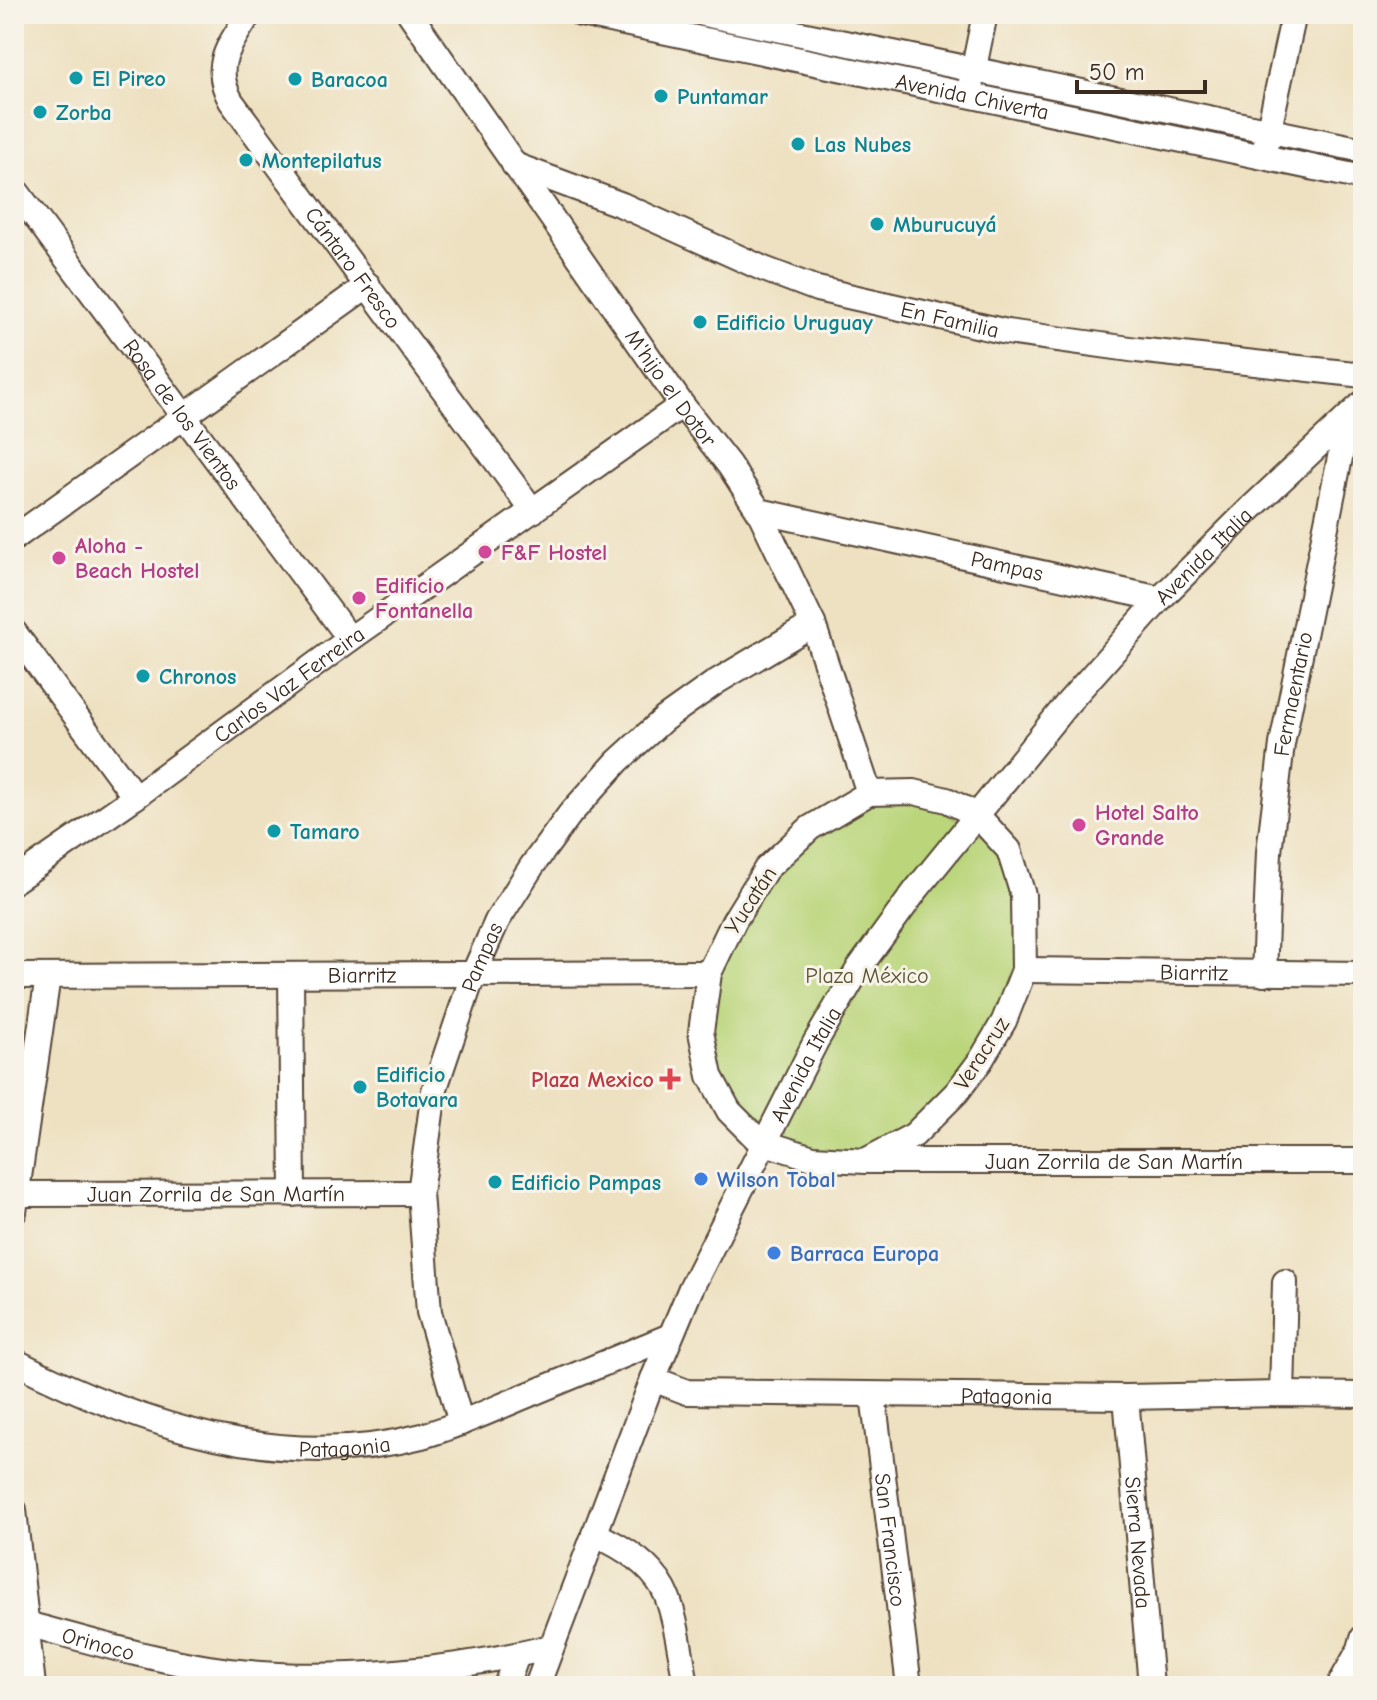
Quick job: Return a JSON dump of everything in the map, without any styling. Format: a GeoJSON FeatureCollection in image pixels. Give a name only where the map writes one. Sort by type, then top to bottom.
{"type":"FeatureCollection","features":[{"type":"Feature","properties":{"kind":"street","name":"Cántaro Fresco"},"geometry":{"type":"LineString","coordinates":[[249,14],[223,60],[221,75],[231,101],[533,511]]}},
{"type":"Feature","properties":{"kind":"street","name":"M'hijo el Dotor"},"geometry":{"type":"LineString","coordinates":[[410,14],[759,511],[813,624],[869,793]]}},
{"type":"Feature","properties":{"kind":"street","name":"Avenida Chiverta"},"geometry":{"type":"LineString","coordinates":[[581,14],[767,31],[974,68],[1363,150]]}},
{"type":"Feature","properties":{"kind":"street","name":"Avenida Chiverta"},"geometry":{"type":"LineString","coordinates":[[704,14],[767,31],[968,96],[1363,178]]}},
{"type":"Feature","properties":{"kind":"street"},"geometry":{"type":"LineString","coordinates":[[968,96],[985,14]]}},
{"type":"Feature","properties":{"kind":"street"},"geometry":{"type":"LineString","coordinates":[[1263,158],[1294,14]]}},
{"type":"Feature","properties":{"kind":"street","name":"En Familia"},"geometry":{"type":"LineString","coordinates":[[514,165],[622,205],[764,269],[831,293],[1007,332],[1363,375]]}},
{"type":"Feature","properties":{"kind":"street","name":"Rosa de los Vientos"},"geometry":{"type":"LineString","coordinates":[[14,188],[350,639]]}},
{"type":"Feature","properties":{"kind":"street"},"geometry":{"type":"LineString","coordinates":[[14,538],[368,285]]}},
{"type":"Feature","properties":{"kind":"street","name":"Carlos Vaz Ferreira"},"geometry":{"type":"LineString","coordinates":[[14,881],[682,405]]}},
{"type":"Feature","properties":{"kind":"street","name":"Avenida Italia"},"geometry":{"type":"LineString","coordinates":[[537,1686],[653,1379],[691,1288],[816,1041],[859,968],[916,890],[1066,705],[1160,599],[1355,411]]}},
{"type":"Feature","properties":{"kind":"street","name":"Fermaentario"},"geometry":{"type":"LineString","coordinates":[[1264,974],[1269,852],[1282,744],[1355,411]]}},
{"type":"Feature","properties":{"kind":"street","name":"Pampas"},"geometry":{"type":"LineString","coordinates":[[759,511],[1160,599]]}},
{"type":"Feature","properties":{"kind":"street","name":"Pampas"},"geometry":{"type":"LineString","coordinates":[[461,1423],[429,1312],[420,1193],[434,1091],[473,975],[497,921],[532,866],[570,814],[618,761],[664,719],[716,682],[813,624]]}},
{"type":"Feature","properties":{"kind":"street"},"geometry":{"type":"LineString","coordinates":[[14,632],[135,797]]}},
{"type":"Feature","properties":{"kind":"street","name":"Yucatán"},"geometry":{"type":"LineString","coordinates":[[765,1143],[729,1111],[710,1076],[701,1032],[709,973],[734,921],[766,869],[810,828],[869,793],[914,792],[947,800],[977,815]]}},
{"type":"Feature","properties":{"kind":"street","name":"Veracruz"},"geometry":{"type":"LineString","coordinates":[[865,1161],[914,1135],[957,1092],[1004,1021],[1024,970],[1023,895],[1009,850],[977,815]]}},
{"type":"Feature","properties":{"kind":"street","name":"Biarritz"},"geometry":{"type":"LineString","coordinates":[[1024,970],[1363,974]]}},
{"type":"Feature","properties":{"kind":"street","name":"Biarritz"},"geometry":{"type":"LineString","coordinates":[[14,976],[709,973]]}},
{"type":"Feature","properties":{"kind":"street"},"geometry":{"type":"LineString","coordinates":[[291,975],[293,1194]]}},
{"type":"Feature","properties":{"kind":"street"},"geometry":{"type":"LineString","coordinates":[[15,1200],[48,976]]}},
{"type":"Feature","properties":{"kind":"street"},"geometry":{"type":"LineString","coordinates":[[765,1143],[813,1158],[865,1161]]}},
{"type":"Feature","properties":{"kind":"street","name":"Juan Zorrila de San Martín"},"geometry":{"type":"LineString","coordinates":[[865,1161],[1363,1161]]}},
{"type":"Feature","properties":{"kind":"street","name":"Juan Zorrila de San Martín"},"geometry":{"type":"LineString","coordinates":[[15,1200],[420,1193]]}},
{"type":"Feature","properties":{"kind":"street"},"geometry":{"type":"LineString","coordinates":[[1282,1394],[1285,1282]]}},
{"type":"Feature","properties":{"kind":"street","name":"Patagonia"},"geometry":{"type":"LineString","coordinates":[[14,1361],[77,1394],[166,1426],[210,1437],[315,1450],[384,1444],[461,1423],[670,1336]]}},
{"type":"Feature","properties":{"kind":"street","name":"Patagonia"},"geometry":{"type":"LineString","coordinates":[[653,1379],[687,1392],[1126,1397],[1363,1395]]}},
{"type":"Feature","properties":{"kind":"street","name":"San Francisco"},"geometry":{"type":"LineString","coordinates":[[873,1395],[909,1686]]}},
{"type":"Feature","properties":{"kind":"street","name":"Sierra Nevada"},"geometry":{"type":"LineString","coordinates":[[1126,1397],[1151,1686]]}},
{"type":"Feature","properties":{"kind":"street"},"geometry":{"type":"LineString","coordinates":[[14,1510],[33,1686]]}},
{"type":"Feature","properties":{"kind":"street"},"geometry":{"type":"LineString","coordinates":[[594,1534],[619,1545],[664,1588],[686,1686]]}},
{"type":"Feature","properties":{"kind":"street","name":"Orinoco"},"geometry":{"type":"LineString","coordinates":[[27,1624],[155,1658],[305,1681],[431,1667],[551,1647]]}},
{"type":"Feature","properties":{"kind":"street"},"geometry":{"type":"LineString","coordinates":[[1339,1686],[1362,1647]]}},
{"type":"Feature","properties":{"kind":"street"},"geometry":{"type":"LineString","coordinates":[[506,1686],[517,1655]]}},
{"type":"Feature","properties":{"kind":"green space"},"geometry":{"type":"Polygon","coordinates":[[[625,14],[670,14],[751,31],[753,34],[752,38],[625,14]]]}},
{"type":"Feature","properties":{"kind":"green space"},"geometry":{"type":"Polygon","coordinates":[[[777,38],[948,73],[943,80],[776,43],[777,38]]]}},
{"type":"Feature","properties":{"kind":"green space"},"geometry":{"type":"Polygon","coordinates":[[[997,84],[1246,134],[1245,143],[997,91],[997,84]]]}},
{"type":"Feature","properties":{"kind":"green space"},"geometry":{"type":"Polygon","coordinates":[[[1290,143],[1363,158],[1363,168],[1288,153],[1290,143]]]}},
{"type":"Feature","properties":{"kind":"green space","name":"Plaza México"},"geometry":{"type":"Polygon","coordinates":[[[914,792],[1009,850],[1024,970],[957,1092],[865,1161],[765,1143],[710,1076],[709,973],[766,869],[869,793],[914,792]]]}},
{"type":"Feature","properties":{"kind":"place","name":"El Pireo"},"geometry":{"type":"Point","coordinates":[76,78]}},
{"type":"Feature","properties":{"kind":"place","name":"Baracoa"},"geometry":{"type":"Point","coordinates":[295,79]}},
{"type":"Feature","properties":{"kind":"place","name":"Puntamar"},"geometry":{"type":"Point","coordinates":[661,96]}},
{"type":"Feature","properties":{"kind":"place","name":"Zorba"},"geometry":{"type":"Point","coordinates":[40,112]}},
{"type":"Feature","properties":{"kind":"place","name":"Las Nubes"},"geometry":{"type":"Point","coordinates":[798,144]}},
{"type":"Feature","properties":{"kind":"place","name":"Montepilatus"},"geometry":{"type":"Point","coordinates":[246,160]}},
{"type":"Feature","properties":{"kind":"place","name":"Mburucuyá"},"geometry":{"type":"Point","coordinates":[877,224]}},
{"type":"Feature","properties":{"kind":"place","name":"Edificio Uruguay"},"geometry":{"type":"Point","coordinates":[700,322]}},
{"type":"Feature","properties":{"kind":"place","name":"F&F Hostel"},"geometry":{"type":"Point","coordinates":[485,552]}},
{"type":"Feature","properties":{"kind":"place","name":"Aloha - Beach Hostel"},"geometry":{"type":"Point","coordinates":[59,558]}},
{"type":"Feature","properties":{"kind":"place","name":"Edificio Fontanella"},"geometry":{"type":"Point","coordinates":[359,598]}},
{"type":"Feature","properties":{"kind":"place","name":"Chronos"},"geometry":{"type":"Point","coordinates":[143,676]}},
{"type":"Feature","properties":{"kind":"place","name":"Hotel Salto Grande"},"geometry":{"type":"Point","coordinates":[1079,825]}},
{"type":"Feature","properties":{"kind":"place","name":"Tamaro"},"geometry":{"type":"Point","coordinates":[274,831]}},
{"type":"Feature","properties":{"kind":"place","name":"Plaza Mexico"},"geometry":{"type":"Point","coordinates":[670,1079]}},
{"type":"Feature","properties":{"kind":"place","name":"Edificio Botavara"},"geometry":{"type":"Point","coordinates":[360,1087]}},
{"type":"Feature","properties":{"kind":"place","name":"Wilson Tobal"},"geometry":{"type":"Point","coordinates":[701,1179]}},
{"type":"Feature","properties":{"kind":"place","name":"Edificio Pampas"},"geometry":{"type":"Point","coordinates":[495,1182]}},
{"type":"Feature","properties":{"kind":"place","name":"Barraca Europa"},"geometry":{"type":"Point","coordinates":[774,1253]}}]}
